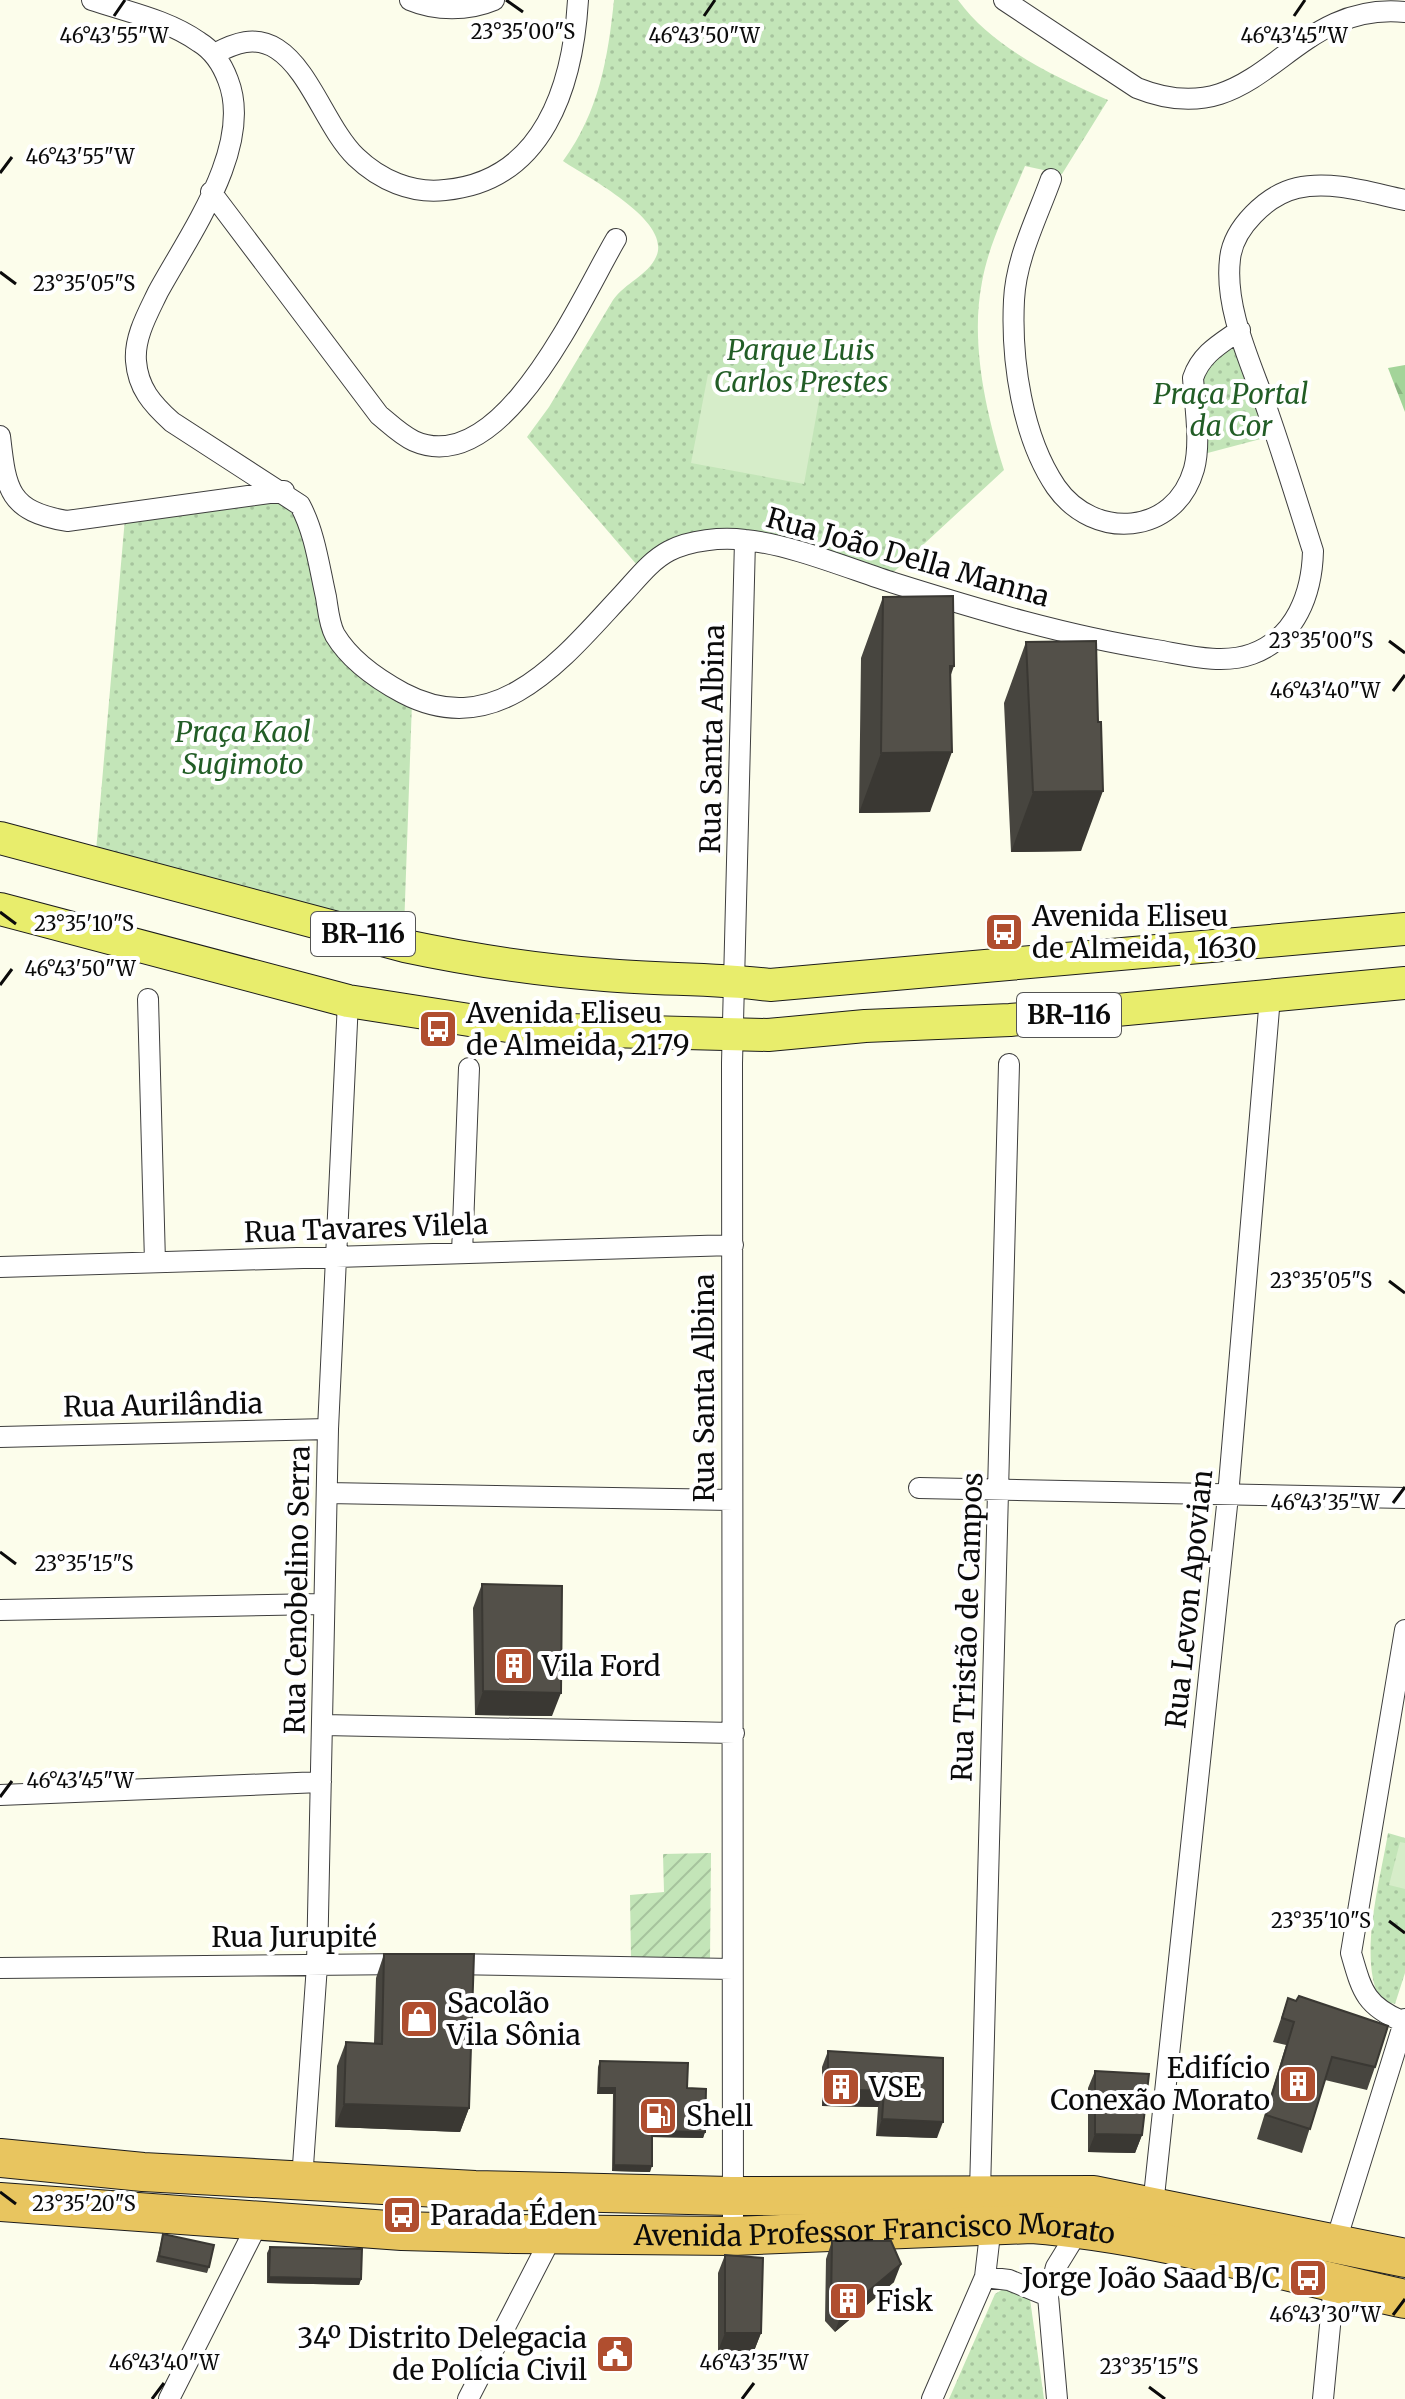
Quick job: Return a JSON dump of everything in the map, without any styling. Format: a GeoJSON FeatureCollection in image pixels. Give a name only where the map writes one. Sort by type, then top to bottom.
{"type":"FeatureCollection","features":[{"type":"Feature","properties":{"kind":"highway","name":"Avenida Professor Francisco Morato"},"geometry":{"type":"LineString","coordinates":[[0,2158],[143,2172],[475,2190],[731,2196],[985,2208],[1183,2247],[1405,2299]]}},
{"type":"Feature","properties":{"kind":"highway","name":"Avenida Professor Francisco Morato"},"geometry":{"type":"LineString","coordinates":[[0,2202],[402,2231],[733,2236],[1094,2195],[1336,2241],[1405,2258]]}},
{"type":"Feature","properties":{"kind":"main road","name":"BR-116"},"geometry":{"type":"LineString","coordinates":[[0,838],[405,946],[463,958],[605,975],[734,980],[770,985],[1405,929]]}},
{"type":"Feature","properties":{"kind":"main road","name":"BR-116"},"geometry":{"type":"LineString","coordinates":[[0,909],[348,1001],[527,1029],[732,1035],[1010,1020],[1405,983]]}},
{"type":"Feature","properties":{"kind":"street","name":"Rua João Della Manna"},"geometry":{"type":"LineString","coordinates":[[92,0],[181,31],[214,54],[231,88],[235,114],[227,160],[142,323],[135,358],[142,388],[154,406],[172,422],[284,491],[300,505],[310,524],[333,632],[345,648],[389,685],[419,701],[455,710],[490,704],[528,686],[563,660],[650,565],[670,551],[692,542],[745,540],[993,614],[1107,641],[1211,659],[1251,655],[1277,639],[1303,609],[1313,580],[1313,551],[1240,330],[1229,277],[1230,255],[1239,234],[1271,198],[1295,188],[1323,185],[1405,200]]}},
{"type":"Feature","properties":{"kind":"street"},"geometry":{"type":"LineString","coordinates":[[410,0],[445,8],[468,8],[494,0]]}},
{"type":"Feature","properties":{"kind":"street"},"geometry":{"type":"LineString","coordinates":[[214,54],[236,43],[254,41],[280,51],[343,142],[372,170],[417,191],[465,189],[490,180],[509,167],[529,150],[547,122],[565,87],[575,44],[578,0]]}},
{"type":"Feature","properties":{"kind":"street"},"geometry":{"type":"LineString","coordinates":[[1004,0],[1137,88],[1158,96],[1183,99],[1204,95],[1241,76],[1312,16],[1334,6],[1375,2],[1405,12]]}},
{"type":"Feature","properties":{"kind":"street"},"geometry":{"type":"LineString","coordinates":[[1051,179],[1020,263],[1014,297],[1014,341],[1034,447],[1057,488],[1077,509],[1097,522],[1118,526],[1136,524],[1163,512],[1180,496],[1196,458],[1193,378],[1197,366],[1210,350],[1240,330]]}},
{"type":"Feature","properties":{"kind":"street"},"geometry":{"type":"LineString","coordinates":[[211,192],[379,415],[415,441],[434,446],[477,436],[498,423],[519,400],[616,239]]}},
{"type":"Feature","properties":{"kind":"street"},"geometry":{"type":"LineString","coordinates":[[0,436],[5,483],[29,509],[50,518],[67,521],[284,491]]}},
{"type":"Feature","properties":{"kind":"street","name":"Rua Santa Albina"},"geometry":{"type":"LineString","coordinates":[[733,2236],[732,1035],[745,540]]}},
{"type":"Feature","properties":{"kind":"street","name":"Rua Levon Apovian"},"geometry":{"type":"LineString","coordinates":[[1153,2206],[1228,1496],[1270,997]]}},
{"type":"Feature","properties":{"kind":"street"},"geometry":{"type":"LineString","coordinates":[[148,999],[155,1262]]}},
{"type":"Feature","properties":{"kind":"street","name":"Rua Cenobelino Serra"},"geometry":{"type":"LineString","coordinates":[[302,2180],[317,1965],[323,1725],[322,1604],[334,1257],[348,1001]]}},
{"type":"Feature","properties":{"kind":"street","name":"Rua Tristão de Campos"},"geometry":{"type":"LineString","coordinates":[[932,2399],[985,2277],[1009,1064]]}},
{"type":"Feature","properties":{"kind":"street"},"geometry":{"type":"LineString","coordinates":[[462,1253],[469,1068]]}},
{"type":"Feature","properties":{"kind":"street","name":"Rua Tavares Vilela"},"geometry":{"type":"LineString","coordinates":[[0,1267],[733,1245]]}},
{"type":"Feature","properties":{"kind":"street","name":"Rua Aurilândia"},"geometry":{"type":"LineString","coordinates":[[0,1437],[328,1429]]}},
{"type":"Feature","properties":{"kind":"street"},"geometry":{"type":"LineString","coordinates":[[919,1488],[1405,1498]]}},
{"type":"Feature","properties":{"kind":"street"},"geometry":{"type":"LineString","coordinates":[[327,1493],[732,1500]]}},
{"type":"Feature","properties":{"kind":"street"},"geometry":{"type":"LineString","coordinates":[[0,1610],[322,1604]]}},
{"type":"Feature","properties":{"kind":"street"},"geometry":{"type":"LineString","coordinates":[[1336,2241],[1404,2020],[1378,2012],[1361,1990],[1351,1953],[1405,1630]]}},
{"type":"Feature","properties":{"kind":"street"},"geometry":{"type":"LineString","coordinates":[[323,1725],[734,1733]]}},
{"type":"Feature","properties":{"kind":"street"},"geometry":{"type":"LineString","coordinates":[[0,1795],[321,1782]]}},
{"type":"Feature","properties":{"kind":"street","name":"Rua Jurupité"},"geometry":{"type":"LineString","coordinates":[[0,1968],[317,1965],[732,1969]]}},
{"type":"Feature","properties":{"kind":"street"},"geometry":{"type":"LineString","coordinates":[[169,2399],[259,2221]]}},
{"type":"Feature","properties":{"kind":"street"},"geometry":{"type":"LineString","coordinates":[[1057,2399],[1048,2296],[1056,2267],[1080,2228]]}},
{"type":"Feature","properties":{"kind":"street"},"geometry":{"type":"LineString","coordinates":[[468,2399],[553,2234]]}},
{"type":"Feature","properties":{"kind":"street"},"geometry":{"type":"LineString","coordinates":[[985,2277],[1009,2280],[1048,2296]]}},
{"type":"Feature","properties":{"kind":"street"},"geometry":{"type":"LineString","coordinates":[[1323,2399],[1334,2284]]}},
{"type":"Feature","properties":{"kind":"green space","name":"Parque Luis Carlos Prestes"},"geometry":{"type":"Polygon","coordinates":[[[614,0],[958,0],[1007,47],[1046,71],[1108,100],[1062,174],[1025,166],[985,267],[979,305],[979,353],[991,425],[1004,470],[885,580],[799,554],[692,542],[643,572],[527,437],[549,407],[613,300],[648,269],[656,257],[658,243],[641,215],[608,189],[563,161],[585,123],[600,84],[614,0]]]}},
{"type":"Feature","properties":{"kind":"green space","name":"Praça Portal da Cor"},"geometry":{"type":"Polygon","coordinates":[[[1242,337],[1276,435],[1200,455],[1199,368],[1242,337]]]}},
{"type":"Feature","properties":{"kind":"green space"},"geometry":{"type":"Polygon","coordinates":[[[1405,365],[1405,412],[1388,368],[1405,365]]]}},
{"type":"Feature","properties":{"kind":"green space"},"geometry":{"type":"Polygon","coordinates":[[[708,374],[820,395],[804,484],[691,463],[708,374]]]}},
{"type":"Feature","properties":{"kind":"green space","name":"Praça Kaol Sugimoto"},"geometry":{"type":"Polygon","coordinates":[[[280,495],[300,526],[332,645],[412,702],[404,930],[96,851],[125,518],[280,495]]]}},
{"type":"Feature","properties":{"kind":"green space"},"geometry":{"type":"Polygon","coordinates":[[[1388,1833],[1405,1838],[1405,1973],[1395,2004],[1381,2000],[1371,1964],[1373,1918],[1388,1833]]]}},
{"type":"Feature","properties":{"kind":"green space"},"geometry":{"type":"Polygon","coordinates":[[[1400,1842],[1405,1843],[1405,1889],[1389,1885],[1400,1842]]]}},
{"type":"Feature","properties":{"kind":"green space"},"geometry":{"type":"Polygon","coordinates":[[[711,1853],[710,1959],[631,1957],[630,1895],[664,1892],[663,1854],[711,1853]]]}},
{"type":"Feature","properties":{"kind":"green space"},"geometry":{"type":"Polygon","coordinates":[[[1013,2283],[1029,2292],[1044,2399],[949,2399],[995,2294],[1013,2283]]]}},
{"type":"Feature","properties":{"kind":"building"},"geometry":{"type":"Polygon","coordinates":[[[953,596],[954,666],[950,666],[952,752],[881,753],[883,597],[953,596]]]}},
{"type":"Feature","properties":{"kind":"building"},"geometry":{"type":"Polygon","coordinates":[[[1096,641],[1103,791],[1033,792],[1026,642],[1096,641]]]}},
{"type":"Feature","properties":{"kind":"building","name":"Vila Ford"},"geometry":{"type":"Polygon","coordinates":[[[482,1584],[562,1586],[561,1693],[483,1691],[482,1584]]]}},
{"type":"Feature","properties":{"kind":"building","name":"Sacolão Vila Sônia"},"geometry":{"type":"Polygon","coordinates":[[[384,1954],[474,1954],[469,2108],[344,2104],[346,2042],[382,2044],[384,1954]]]}},
{"type":"Feature","properties":{"kind":"building","name":"Edifício Conexão Morato"},"geometry":{"type":"Polygon","coordinates":[[[1299,1996],[1388,2026],[1375,2067],[1332,2057],[1310,2129],[1266,2115],[1294,2022],[1282,2018],[1288,1998],[1296,2001],[1299,1996]]]}},
{"type":"Feature","properties":{"kind":"building"},"geometry":{"type":"Polygon","coordinates":[[[828,2051],[943,2058],[943,2122],[882,2119],[884,2091],[828,2089],[828,2051]]]}},
{"type":"Feature","properties":{"kind":"building","name":"Shell"},"geometry":{"type":"Polygon","coordinates":[[[600,2061],[688,2063],[687,2088],[706,2089],[705,2132],[652,2131],[652,2166],[614,2165],[615,2088],[599,2088],[600,2061]]]}},
{"type":"Feature","properties":{"kind":"building"},"geometry":{"type":"Polygon","coordinates":[[[1095,2071],[1149,2074],[1142,2135],[1095,2134],[1095,2071]]]}},
{"type":"Feature","properties":{"kind":"building"},"geometry":{"type":"Polygon","coordinates":[[[163,2234],[214,2245],[209,2267],[159,2256],[163,2234]]]}},
{"type":"Feature","properties":{"kind":"building","name":"Fisk"},"geometry":{"type":"Polygon","coordinates":[[[832,2241],[891,2241],[901,2264],[841,2314],[831,2303],[832,2241]]]}},
{"type":"Feature","properties":{"kind":"building"},"geometry":{"type":"Polygon","coordinates":[[[270,2247],[362,2249],[361,2279],[269,2277],[270,2247]]]}},
{"type":"Feature","properties":{"kind":"building"},"geometry":{"type":"Polygon","coordinates":[[[725,2255],[763,2258],[761,2333],[725,2333],[725,2255]]]}},
{"type":"Feature","properties":{"kind":"place","name":"Avenida Eliseu de Almeida, 1630"},"geometry":{"type":"Point","coordinates":[1004,932]}},
{"type":"Feature","properties":{"kind":"place","name":"Avenida Eliseu de Almeida, 2179"},"geometry":{"type":"Point","coordinates":[438,1029]}},
{"type":"Feature","properties":{"kind":"place","name":"Vila Ford"},"geometry":{"type":"Point","coordinates":[514,1666]}},
{"type":"Feature","properties":{"kind":"place","name":"Sacolão Vila Sônia"},"geometry":{"type":"Point","coordinates":[419,2019]}},
{"type":"Feature","properties":{"kind":"place","name":"Edifício Conexão Morato"},"geometry":{"type":"Point","coordinates":[1298,2084]}},
{"type":"Feature","properties":{"kind":"place","name":"VSE"},"geometry":{"type":"Point","coordinates":[841,2087]}},
{"type":"Feature","properties":{"kind":"place","name":"Shell"},"geometry":{"type":"Point","coordinates":[658,2116]}},
{"type":"Feature","properties":{"kind":"place","name":"Parada Éden"},"geometry":{"type":"Point","coordinates":[402,2215]}},
{"type":"Feature","properties":{"kind":"place","name":"Jorge João Saad B/C"},"geometry":{"type":"Point","coordinates":[1308,2278]}},
{"type":"Feature","properties":{"kind":"place","name":"Fisk"},"geometry":{"type":"Point","coordinates":[848,2301]}},
{"type":"Feature","properties":{"kind":"place","name":"34º Distrito Delegacia de Polícia Civil"},"geometry":{"type":"Point","coordinates":[615,2354]}}]}
